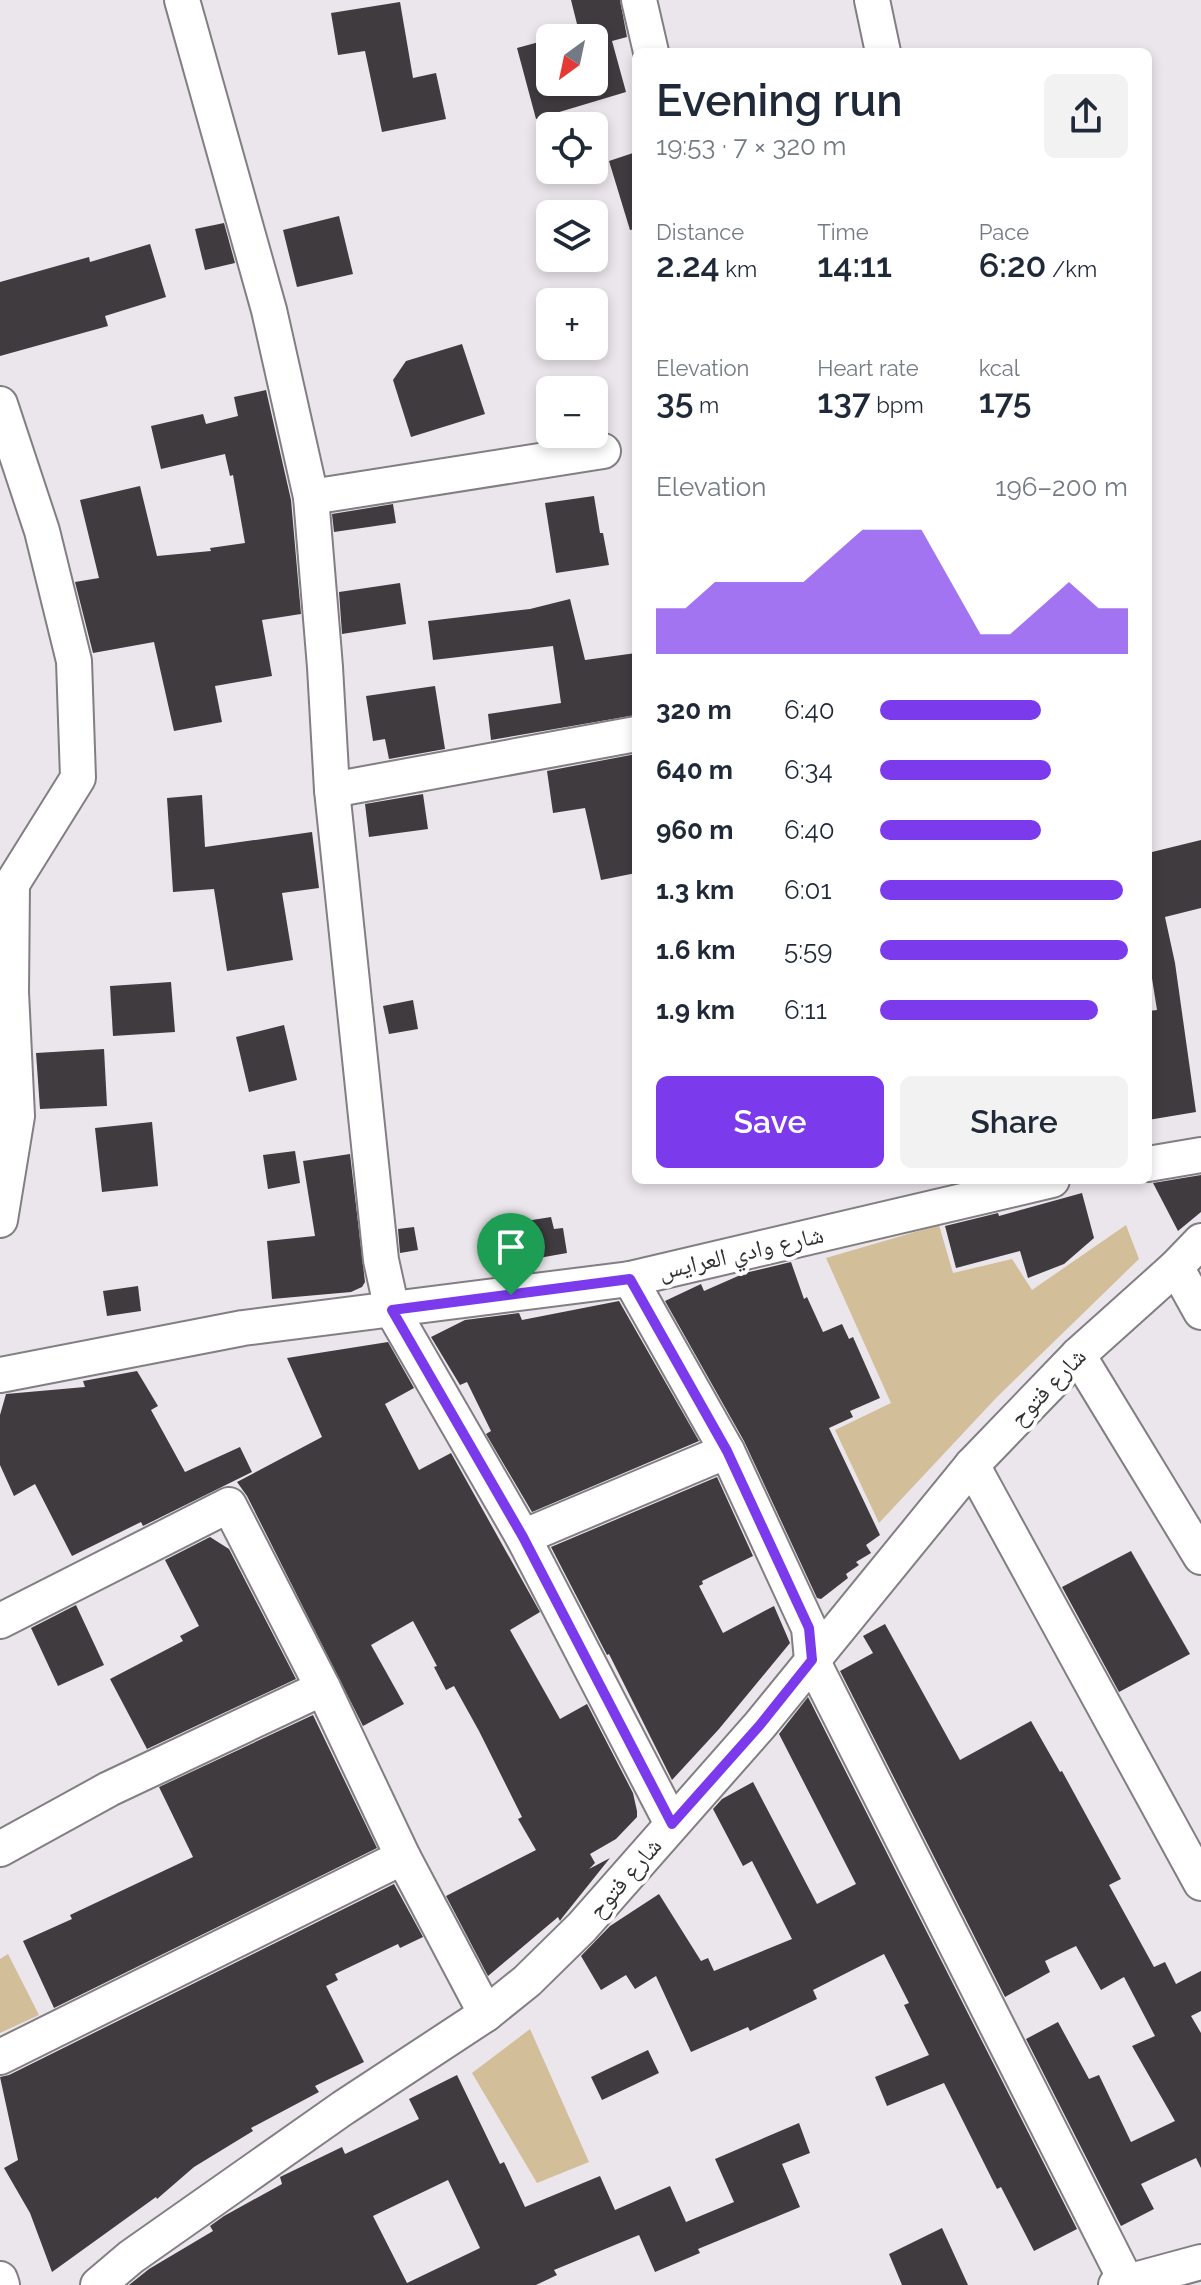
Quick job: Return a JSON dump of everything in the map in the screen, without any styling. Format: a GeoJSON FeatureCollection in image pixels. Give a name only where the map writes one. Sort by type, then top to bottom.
{"type":"FeatureCollection","features":[{"type":"Feature","properties":{"kind":"street"},"geometry":{"type":"LineString","coordinates":[[182,0],[269,310],[311,497],[332,790],[381,1260],[392,1310],[523,1537],[672,1824]]}},
{"type":"Feature","properties":{"kind":"street"},"geometry":{"type":"LineString","coordinates":[[639,0],[650,48]]}},
{"type":"Feature","properties":{"kind":"street"},"geometry":{"type":"LineString","coordinates":[[872,0],[882,48]]}},
{"type":"Feature","properties":{"kind":"street"},"geometry":{"type":"LineString","coordinates":[[0,404],[42,531],[74,661],[78,778],[12,884],[11,992],[17,1116],[0,1220]]}},
{"type":"Feature","properties":{"kind":"street"},"geometry":{"type":"LineString","coordinates":[[311,497],[603,451]]}},
{"type":"Feature","properties":{"kind":"street"},"geometry":{"type":"LineString","coordinates":[[332,790],[632,735]]}},
{"type":"Feature","properties":{"kind":"street"},"geometry":{"type":"LineString","coordinates":[[1152,1163],[1201,1155]]}},
{"type":"Feature","properties":{"kind":"street","name":"شارع وادي العرايس"},"geometry":{"type":"LineString","coordinates":[[0,1375],[243,1328],[630,1279],[1035,1184]]}},
{"type":"Feature","properties":{"kind":"street","name":"شارع فتوح"},"geometry":{"type":"LineString","coordinates":[[98,2285],[131,2257],[343,2108],[486,2014],[527,1981],[582,1927],[760,1725],[972,1465],[1078,1355],[1201,1241]]}},
{"type":"Feature","properties":{"kind":"street"},"geometry":{"type":"LineString","coordinates":[[1176,1267],[1201,1312]]}},
{"type":"Feature","properties":{"kind":"street"},"geometry":{"type":"LineString","coordinates":[[630,1279],[727,1451],[809,1628],[812,1660],[1123,2284],[1201,2262]]}},
{"type":"Feature","properties":{"kind":"street"},"geometry":{"type":"LineString","coordinates":[[1078,1355],[1201,1557]]}},
{"type":"Feature","properties":{"kind":"street"},"geometry":{"type":"LineString","coordinates":[[523,1537],[727,1451]]}},
{"type":"Feature","properties":{"kind":"street"},"geometry":{"type":"LineString","coordinates":[[972,1465],[1201,1883]]}},
{"type":"Feature","properties":{"kind":"street"},"geometry":{"type":"LineString","coordinates":[[0,1621],[229,1505],[323,1688],[403,1857],[486,2014]]}},
{"type":"Feature","properties":{"kind":"street"},"geometry":{"type":"LineString","coordinates":[[0,1849],[109,1789],[323,1688]]}},
{"type":"Feature","properties":{"kind":"street"},"geometry":{"type":"LineString","coordinates":[[0,2057],[403,1857]]}},
{"type":"Feature","properties":{"kind":"street"},"geometry":{"type":"LineString","coordinates":[[0,2279],[2,2285]]}},
{"type":"Feature","properties":{"kind":"shaded area"},"geometry":{"type":"Polygon","coordinates":[[[939,1225],[953,1273],[1012,1259],[1032,1290],[1126,1225],[1139,1259],[997,1397],[879,1523],[835,1430],[891,1403],[826,1258],[939,1225]]]}},
{"type":"Feature","properties":{"kind":"shaded area"},"geometry":{"type":"Polygon","coordinates":[[[8,1954],[39,2015],[0,2033],[0,1959],[8,1954]]]}},
{"type":"Feature","properties":{"kind":"shaded area"},"geometry":{"type":"Polygon","coordinates":[[[530,2029],[589,2162],[537,2183],[472,2073],[530,2029]]]}},
{"type":"Feature","properties":{"kind":"building"},"geometry":{"type":"Polygon","coordinates":[[[571,0],[620,0],[627,37],[612,41],[626,92],[559,112],[536,112],[536,119],[517,48],[536,43],[536,96],[608,96],[608,24],[577,24],[571,0]]]}},
{"type":"Feature","properties":{"kind":"building"},"geometry":{"type":"Polygon","coordinates":[[[400,2],[413,78],[436,73],[446,119],[382,132],[365,51],[338,55],[331,13],[400,2]]]}},
{"type":"Feature","properties":{"kind":"building"},"geometry":{"type":"Polygon","coordinates":[[[632,153],[632,230],[630,230],[609,161],[632,153]]]}},
{"type":"Feature","properties":{"kind":"building"},"geometry":{"type":"Polygon","coordinates":[[[339,216],[353,274],[297,287],[283,230],[339,216]]]}},
{"type":"Feature","properties":{"kind":"building"},"geometry":{"type":"Polygon","coordinates":[[[224,223],[235,263],[205,270],[195,229],[224,223]]]}},
{"type":"Feature","properties":{"kind":"building"},"geometry":{"type":"Polygon","coordinates":[[[150,244],[166,297],[105,316],[108,326],[0,356],[0,282],[89,257],[90,262],[150,244]]]}},
{"type":"Feature","properties":{"kind":"building"},"geometry":{"type":"Polygon","coordinates":[[[462,344],[485,414],[411,437],[393,380],[406,361],[462,344]]]}},
{"type":"Feature","properties":{"kind":"building"},"geometry":{"type":"Polygon","coordinates":[[[266,390],[291,500],[301,614],[262,620],[272,676],[215,686],[222,722],[174,731],[154,642],[93,653],[75,582],[99,578],[80,500],[140,486],[157,556],[211,551],[210,548],[245,543],[233,475],[230,476],[225,454],[161,469],[151,426],[203,414],[206,424],[238,416],[234,397],[266,390]]]}},
{"type":"Feature","properties":{"kind":"building"},"geometry":{"type":"Polygon","coordinates":[[[594,496],[609,565],[556,573],[545,503],[594,496]]]}},
{"type":"Feature","properties":{"kind":"building"},"geometry":{"type":"Polygon","coordinates":[[[393,504],[396,523],[334,532],[332,514],[393,504]]]}},
{"type":"Feature","properties":{"kind":"building"},"geometry":{"type":"Polygon","coordinates":[[[400,583],[406,624],[342,634],[339,592],[400,583]]]}},
{"type":"Feature","properties":{"kind":"building"},"geometry":{"type":"Polygon","coordinates":[[[570,599],[585,660],[632,654],[632,716],[491,740],[488,714],[561,703],[553,646],[433,660],[428,621],[530,609],[570,599]]]}},
{"type":"Feature","properties":{"kind":"building"},"geometry":{"type":"Polygon","coordinates":[[[435,686],[445,749],[389,759],[385,739],[373,741],[366,696],[435,686]]]}},
{"type":"Feature","properties":{"kind":"building"},"geometry":{"type":"Polygon","coordinates":[[[632,755],[632,874],[601,880],[585,808],[553,813],[547,771],[632,755]]]}},
{"type":"Feature","properties":{"kind":"building"},"geometry":{"type":"Polygon","coordinates":[[[423,794],[428,829],[369,837],[365,804],[423,794]]]}},
{"type":"Feature","properties":{"kind":"building"},"geometry":{"type":"Polygon","coordinates":[[[202,795],[205,847],[312,832],[319,888],[282,893],[293,960],[227,971],[214,889],[173,892],[167,798],[202,795]]]}},
{"type":"Feature","properties":{"kind":"building"},"geometry":{"type":"Polygon","coordinates":[[[1201,840],[1201,908],[1165,917],[1175,963],[1196,1112],[1152,1119],[1152,1011],[1157,1010],[1152,978],[1152,852],[1201,840]]]}},
{"type":"Feature","properties":{"kind":"building"},"geometry":{"type":"Polygon","coordinates":[[[171,982],[175,1032],[113,1036],[110,986],[171,982]]]}},
{"type":"Feature","properties":{"kind":"building"},"geometry":{"type":"Polygon","coordinates":[[[413,1000],[418,1029],[389,1034],[383,1006],[413,1000]]]}},
{"type":"Feature","properties":{"kind":"building"},"geometry":{"type":"Polygon","coordinates":[[[284,1025],[297,1080],[249,1092],[236,1037],[284,1025]]]}},
{"type":"Feature","properties":{"kind":"building"},"geometry":{"type":"Polygon","coordinates":[[[104,1049],[107,1106],[40,1109],[36,1053],[104,1049]]]}},
{"type":"Feature","properties":{"kind":"building"},"geometry":{"type":"Polygon","coordinates":[[[152,1122],[158,1186],[102,1192],[95,1128],[152,1122]]]}},
{"type":"Feature","properties":{"kind":"building"},"geometry":{"type":"Polygon","coordinates":[[[295,1151],[300,1183],[268,1189],[263,1155],[295,1151]]]}},
{"type":"Feature","properties":{"kind":"building"},"geometry":{"type":"Polygon","coordinates":[[[350,1154],[365,1282],[351,1292],[272,1299],[267,1241],[315,1236],[303,1161],[350,1154]]]}},
{"type":"Feature","properties":{"kind":"building"},"geometry":{"type":"Polygon","coordinates":[[[1201,1175],[1201,1212],[1178,1231],[1153,1183],[1201,1175]]]}},
{"type":"Feature","properties":{"kind":"building"},"geometry":{"type":"Polygon","coordinates":[[[1082,1193],[1094,1238],[1064,1264],[1028,1278],[1020,1251],[956,1268],[945,1226],[998,1213],[999,1216],[1082,1193]]]}},
{"type":"Feature","properties":{"kind":"building"},"geometry":{"type":"Polygon","coordinates":[[[551,1217],[554,1229],[563,1228],[567,1253],[533,1259],[526,1221],[551,1217]]]}},
{"type":"Feature","properties":{"kind":"building"},"geometry":{"type":"Polygon","coordinates":[[[414,1227],[418,1250],[400,1253],[398,1229],[414,1227]]]}},
{"type":"Feature","properties":{"kind":"building"},"geometry":{"type":"Polygon","coordinates":[[[791,1262],[804,1299],[807,1297],[823,1332],[842,1324],[849,1339],[853,1337],[880,1398],[850,1411],[853,1417],[829,1428],[880,1535],[866,1545],[871,1553],[856,1562],[859,1565],[846,1574],[848,1578],[821,1599],[817,1598],[744,1441],[665,1301],[701,1284],[704,1291],[745,1273],[791,1262]]]}},
{"type":"Feature","properties":{"kind":"building"},"geometry":{"type":"Polygon","coordinates":[[[138,1286],[141,1311],[107,1316],[103,1291],[138,1286]]]}},
{"type":"Feature","properties":{"kind":"building"},"geometry":{"type":"Polygon","coordinates":[[[619,1301],[699,1441],[532,1512],[486,1434],[491,1431],[467,1382],[460,1385],[431,1337],[465,1320],[519,1313],[522,1320],[619,1301]]]}},
{"type":"Feature","properties":{"kind":"building"},"geometry":{"type":"Polygon","coordinates":[[[388,1342],[414,1388],[385,1404],[419,1470],[451,1453],[540,1612],[510,1630],[560,1719],[587,1704],[633,1793],[637,1811],[637,1817],[616,1839],[590,1854],[595,1863],[589,1869],[610,1858],[560,1921],[558,1917],[488,1976],[446,1896],[536,1850],[518,1819],[522,1817],[479,1731],[454,1686],[446,1690],[413,1621],[371,1645],[404,1704],[363,1726],[247,1496],[237,1482],[322,1437],[287,1358],[388,1342]]]}},
{"type":"Feature","properties":{"kind":"building"},"geometry":{"type":"Polygon","coordinates":[[[137,1371],[158,1406],[151,1410],[185,1472],[240,1447],[252,1472],[143,1526],[141,1522],[72,1556],[35,1484],[14,1496],[0,1465],[0,1415],[6,1394],[85,1387],[83,1381],[137,1371]]]}},
{"type":"Feature","properties":{"kind":"building"},"geometry":{"type":"Polygon","coordinates":[[[717,1477],[753,1556],[702,1581],[703,1584],[699,1586],[723,1633],[774,1606],[790,1643],[672,1780],[551,1547],[717,1477]]]}},
{"type":"Feature","properties":{"kind":"building"},"geometry":{"type":"Polygon","coordinates":[[[210,1537],[229,1549],[296,1679],[147,1749],[110,1679],[183,1641],[180,1636],[199,1626],[165,1560],[210,1537]]]}},
{"type":"Feature","properties":{"kind":"building"},"geometry":{"type":"Polygon","coordinates":[[[1131,1551],[1190,1654],[1119,1692],[1062,1587],[1131,1551]]]}},
{"type":"Feature","properties":{"kind":"building"},"geometry":{"type":"Polygon","coordinates":[[[76,1605],[104,1665],[58,1686],[31,1628],[76,1605]]]}},
{"type":"Feature","properties":{"kind":"building"},"geometry":{"type":"Polygon","coordinates":[[[885,1624],[960,1760],[1031,1721],[1121,1879],[1109,1885],[1154,1967],[1165,1962],[1176,1984],[1201,1971],[1201,2011],[1191,2016],[1201,2033],[1201,2168],[1196,2158],[1141,2184],[1154,2209],[1121,2226],[1026,2039],[1058,2022],[1089,2079],[1099,2075],[1131,2142],[1175,2121],[1132,2046],[1155,2036],[1124,1977],[1101,1990],[1076,1946],[1045,1961],[1050,1972],[1005,1997],[840,1671],[873,1653],[863,1636],[885,1624]]]}},
{"type":"Feature","properties":{"kind":"building"},"geometry":{"type":"Polygon","coordinates":[[[808,1697],[1077,2229],[1034,2251],[1001,2187],[997,2189],[944,2083],[887,2106],[875,2077],[929,2055],[904,2005],[909,2003],[884,1954],[813,1990],[817,1999],[750,2031],[748,2027],[691,2052],[656,1976],[635,1989],[626,1975],[601,1990],[581,1956],[610,1926],[659,1894],[701,1961],[708,1958],[714,1971],[792,1939],[752,1861],[743,1866],[713,1809],[722,1799],[753,1782],[817,1904],[856,1884],[779,1734],[808,1697]]]}},
{"type":"Feature","properties":{"kind":"building"},"geometry":{"type":"Polygon","coordinates":[[[313,1715],[377,1848],[54,2008],[23,1941],[72,1919],[70,1915],[193,1857],[159,1787],[313,1715]]]}},
{"type":"Feature","properties":{"kind":"building"},"geometry":{"type":"Polygon","coordinates":[[[394,1884],[423,1937],[400,1948],[398,1944],[335,1974],[338,1980],[326,1986],[364,2062],[315,2086],[319,2092],[251,2128],[253,2131],[194,2167],[157,2199],[52,2272],[30,2213],[4,2168],[18,2160],[0,2077],[394,1884]]]}},
{"type":"Feature","properties":{"kind":"building"},"geometry":{"type":"Polygon","coordinates":[[[648,2050],[659,2073],[602,2100],[591,2077],[648,2050]]]}},
{"type":"Feature","properties":{"kind":"building"},"geometry":{"type":"Polygon","coordinates":[[[457,2075],[500,2164],[504,2162],[525,2207],[600,2176],[615,2210],[670,2186],[686,2222],[734,2202],[715,2159],[799,2123],[810,2153],[782,2164],[800,2207],[698,2249],[700,2253],[655,2272],[639,2235],[554,2270],[557,2275],[536,2285],[129,2285],[149,2269],[213,2231],[210,2226],[224,2216],[282,2184],[280,2177],[342,2147],[345,2154],[419,2119],[409,2099],[457,2075]],[[448,2180],[373,2216],[407,2283],[480,2248],[448,2180]]]}},
{"type":"Feature","properties":{"kind":"building"},"geometry":{"type":"Polygon","coordinates":[[[942,2228],[968,2285],[902,2285],[889,2254],[942,2228]]]}},
{"type":"Feature","properties":{"kind":"route"},"geometry":{"type":"LineString","coordinates":[[630,1279],[727,1451],[809,1628],[812,1660],[760,1725],[672,1824],[523,1537],[392,1310],[511,1295],[630,1279]]}}]}
